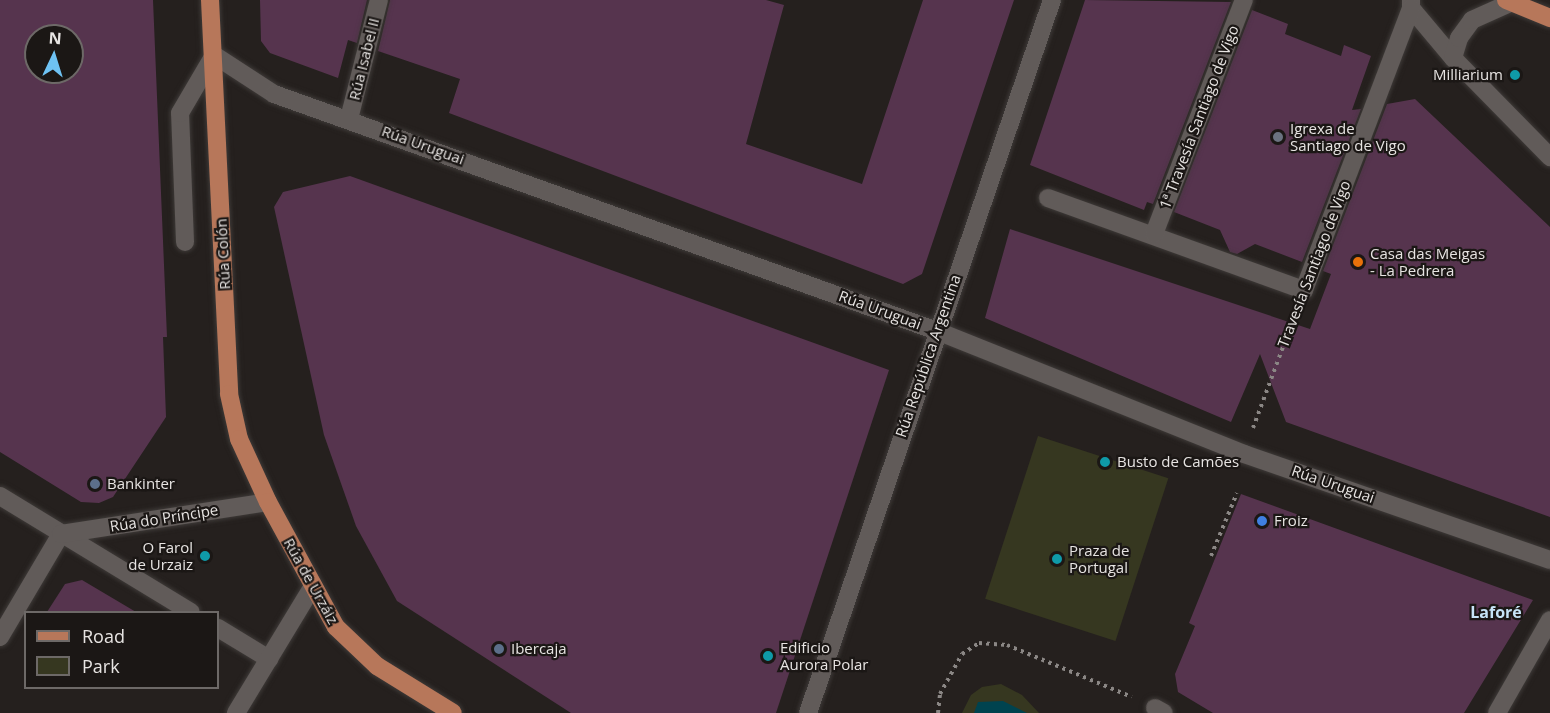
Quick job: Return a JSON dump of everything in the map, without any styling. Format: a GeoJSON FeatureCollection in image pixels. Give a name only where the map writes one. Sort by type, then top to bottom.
{"type":"FeatureCollection","features":[{"type":"Feature","properties":{"kind":"main road","name":"Rúa Colón"},"geometry":{"type":"LineString","coordinates":[[210,0],[229,394],[239,439],[268,501]]}},
{"type":"Feature","properties":{"kind":"main road"},"geometry":{"type":"LineString","coordinates":[[1509,1],[1550,18]]}},
{"type":"Feature","properties":{"kind":"main road","name":"Rúa de Urzáiz"},"geometry":{"type":"LineString","coordinates":[[268,501],[336,627],[354,648],[453,713]]}},
{"type":"Feature","properties":{"kind":"street","name":"Rúa Isabel II"},"geometry":{"type":"LineString","coordinates":[[349,119],[379,0]]}},
{"type":"Feature","properties":{"kind":"street","name":"Rúa República Argentina"},"geometry":{"type":"LineString","coordinates":[[809,712],[937,331],[1052,0]]}},
{"type":"Feature","properties":{"kind":"street","name":"1ª Travesía Santiago de Vigo"},"geometry":{"type":"LineString","coordinates":[[1154,234],[1244,0]]}},
{"type":"Feature","properties":{"kind":"street"},"geometry":{"type":"LineString","coordinates":[[1453,58],[1459,38],[1472,20],[1509,1]]}},
{"type":"Feature","properties":{"kind":"street"},"geometry":{"type":"LineString","coordinates":[[1411,4],[1453,58],[1550,157]]}},
{"type":"Feature","properties":{"kind":"street","name":"Travesía Santiago de Vigo"},"geometry":{"type":"LineString","coordinates":[[1304,290],[1411,4]]}},
{"type":"Feature","properties":{"kind":"street","name":"Rúa Uruguai"},"geometry":{"type":"LineString","coordinates":[[214,55],[274,94],[937,331],[1244,454],[1550,560]]}},
{"type":"Feature","properties":{"kind":"street"},"geometry":{"type":"LineString","coordinates":[[185,242],[180,113],[214,55]]}},
{"type":"Feature","properties":{"kind":"street"},"geometry":{"type":"LineString","coordinates":[[1048,198],[1154,234],[1304,290]]}},
{"type":"Feature","properties":{"kind":"street"},"geometry":{"type":"LineString","coordinates":[[0,496],[189,611]]}},
{"type":"Feature","properties":{"kind":"street","name":"Rúa do Príncipe"},"geometry":{"type":"LineString","coordinates":[[61,534],[268,501]]}},
{"type":"Feature","properties":{"kind":"street"},"geometry":{"type":"LineString","coordinates":[[0,637],[61,534]]}},
{"type":"Feature","properties":{"kind":"street"},"geometry":{"type":"LineString","coordinates":[[236,713],[313,586]]}},
{"type":"Feature","properties":{"kind":"street"},"geometry":{"type":"LineString","coordinates":[[1497,713],[1550,620]]}},
{"type":"Feature","properties":{"kind":"street"},"geometry":{"type":"LineString","coordinates":[[219,629],[269,659]]}},
{"type":"Feature","properties":{"kind":"path","name":"Travesía Santiago de Vigo"},"geometry":{"type":"LineString","coordinates":[[1244,454],[1304,290]]}},
{"type":"Feature","properties":{"kind":"path"},"geometry":{"type":"LineString","coordinates":[[1211,556],[1237,493]]}},
{"type":"Feature","properties":{"kind":"path"},"geometry":{"type":"LineString","coordinates":[[938,713],[940,694],[962,654],[979,643],[1007,645],[1159,710]]}},
{"type":"Feature","properties":{"kind":"green space"},"geometry":{"type":"Polygon","coordinates":[[[1038,436],[1168,478],[1115,641],[985,599],[1038,436]]]}},
{"type":"Feature","properties":{"kind":"green space"},"geometry":{"type":"Polygon","coordinates":[[[1001,684],[1022,695],[1039,713],[962,713],[971,695],[982,687],[1001,684]]]}},
{"type":"Feature","properties":{"kind":"water"},"geometry":{"type":"Polygon","coordinates":[[[1003,701],[1027,713],[974,713],[978,702],[1003,701]]]}},
{"type":"Feature","properties":{"kind":"building"},"geometry":{"type":"Polygon","coordinates":[[[0,0],[153,0],[167,337],[163,337],[166,417],[113,497],[99,503],[81,502],[0,452],[0,0]]]}},
{"type":"Feature","properties":{"kind":"building"},"geometry":{"type":"Polygon","coordinates":[[[260,0],[367,0],[357,43],[348,40],[338,78],[270,53],[261,41],[260,0]]]}},
{"type":"Feature","properties":{"kind":"building"},"geometry":{"type":"Polygon","coordinates":[[[390,0],[766,0],[784,5],[746,144],[862,184],[923,0],[1014,0],[922,274],[903,284],[449,113],[460,79],[378,51],[390,0]]]}},
{"type":"Feature","properties":{"kind":"building"},"geometry":{"type":"Polygon","coordinates":[[[1085,0],[1231,2],[1153,204],[1147,202],[1144,210],[1030,165],[1085,0]]]}},
{"type":"Feature","properties":{"kind":"building","name":"Igrexa de Santiago de Vigo"},"geometry":{"type":"Polygon","coordinates":[[[1252,10],[1288,24],[1285,34],[1341,56],[1344,45],[1371,56],[1352,110],[1361,109],[1302,262],[1255,244],[1237,254],[1230,252],[1220,230],[1174,212],[1252,10]]]}},
{"type":"Feature","properties":{"kind":"building"},"geometry":{"type":"Polygon","coordinates":[[[1415,99],[1550,227],[1550,517],[1286,422],[1260,354],[1231,422],[985,318],[1010,229],[1310,329],[1331,274],[1323,271],[1387,104],[1415,99]]]}},
{"type":"Feature","properties":{"kind":"building"},"geometry":{"type":"Polygon","coordinates":[[[350,176],[889,370],[776,713],[571,713],[397,601],[356,526],[324,435],[274,207],[283,192],[350,176]]]}},
{"type":"Feature","properties":{"kind":"building"},"geometry":{"type":"Polygon","coordinates":[[[1241,494],[1533,600],[1464,713],[1213,713],[1178,692],[1175,674],[1195,626],[1189,623],[1241,494]]]}},
{"type":"Feature","properties":{"kind":"building"},"geometry":{"type":"Polygon","coordinates":[[[82,580],[134,611],[48,611],[65,584],[82,580]]]}},
{"type":"Feature","properties":{"kind":"place","name":"Milliarium"},"geometry":{"type":"Point","coordinates":[1515,75]}},
{"type":"Feature","properties":{"kind":"place","name":"Igrexa de Santiago de Vigo"},"geometry":{"type":"Point","coordinates":[1278,137]}},
{"type":"Feature","properties":{"kind":"place","name":"Casa das Meigas - La Pedrera"},"geometry":{"type":"Point","coordinates":[1358,262]}},
{"type":"Feature","properties":{"kind":"place","name":"Busto de Camões"},"geometry":{"type":"Point","coordinates":[1105,462]}},
{"type":"Feature","properties":{"kind":"place","name":"Bankinter"},"geometry":{"type":"Point","coordinates":[95,484]}},
{"type":"Feature","properties":{"kind":"place","name":"Froiz"},"geometry":{"type":"Point","coordinates":[1262,521]}},
{"type":"Feature","properties":{"kind":"place","name":"O Farol de Urzaiz"},"geometry":{"type":"Point","coordinates":[205,556]}},
{"type":"Feature","properties":{"kind":"place","name":"Praza de Portugal"},"geometry":{"type":"Point","coordinates":[1057,559]}},
{"type":"Feature","properties":{"kind":"place","name":"Ibercaja"},"geometry":{"type":"Point","coordinates":[499,649]}},
{"type":"Feature","properties":{"kind":"place","name":"Edificio Aurora Polar"},"geometry":{"type":"Point","coordinates":[768,656]}},
{"type":"Feature","properties":{"kind":"district","name":"Laforé"},"geometry":{"type":"Point","coordinates":[1496,612]}}]}
